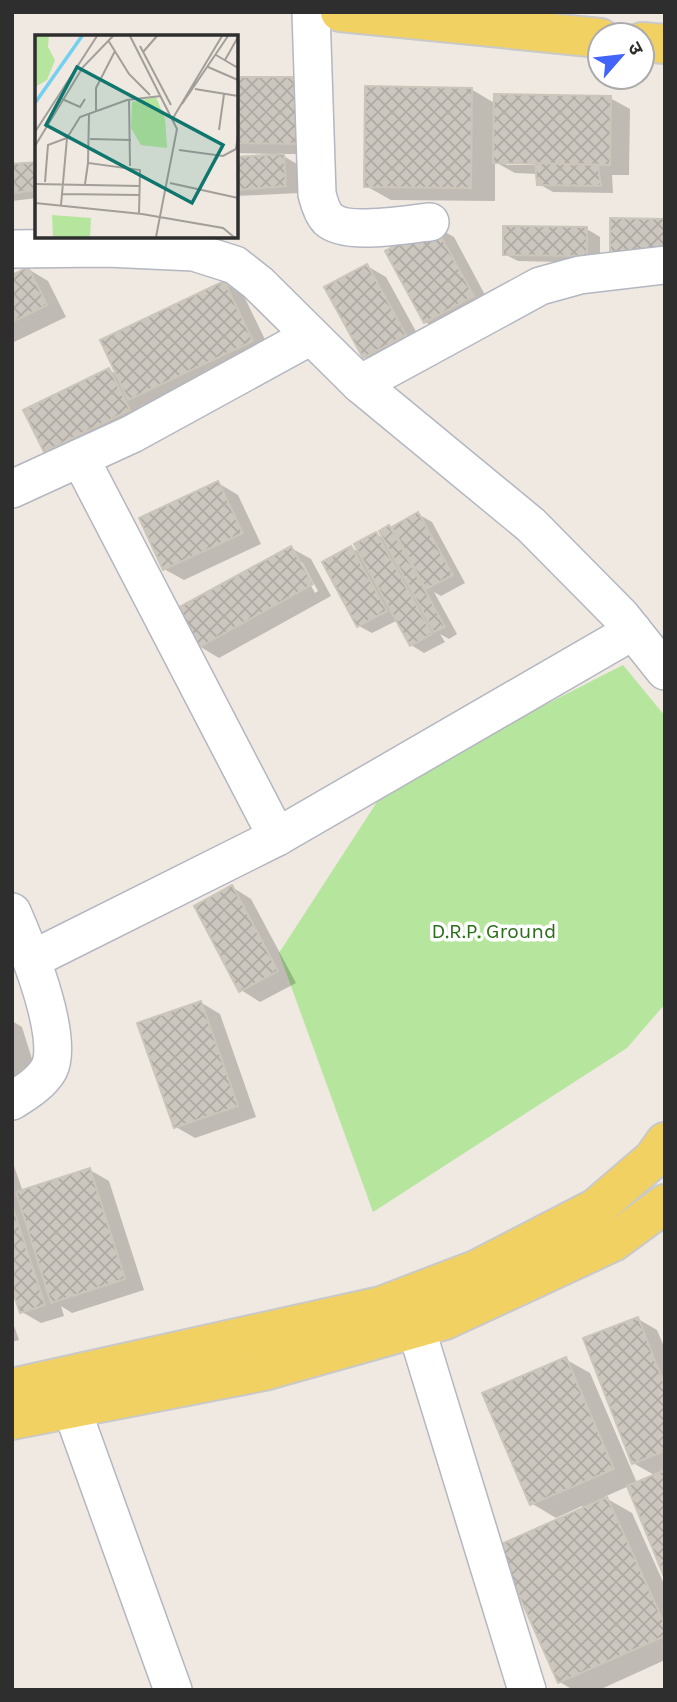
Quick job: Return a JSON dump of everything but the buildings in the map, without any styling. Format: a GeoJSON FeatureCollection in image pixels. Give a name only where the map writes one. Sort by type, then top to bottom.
{"type":"FeatureCollection","features":[{"type":"Feature","properties":{"kind":"main road"},"geometry":{"type":"LineString","coordinates":[[340,12],[586,37]]}},
{"type":"Feature","properties":{"kind":"main road"},"geometry":{"type":"LineString","coordinates":[[12,1388],[391,1302],[478,1269],[596,1208],[653,1159],[665,1142]]}},
{"type":"Feature","properties":{"kind":"main road"},"geometry":{"type":"LineString","coordinates":[[12,1420],[264,1371],[445,1320],[613,1242],[665,1204]]}},
{"type":"Feature","properties":{"kind":"street"},"geometry":{"type":"LineString","coordinates":[[312,12],[317,194],[321,207],[328,219],[353,229],[430,222]]}},
{"type":"Feature","properties":{"kind":"street"},"geometry":{"type":"LineString","coordinates":[[12,249],[107,248],[194,252],[234,265],[258,283],[309,337],[360,384],[531,525],[633,631],[665,671]]}},
{"type":"Feature","properties":{"kind":"street"},"geometry":{"type":"LineString","coordinates":[[360,384],[540,286],[580,275],[665,265]]}},
{"type":"Feature","properties":{"kind":"street"},"geometry":{"type":"LineString","coordinates":[[12,489],[132,434],[309,337]]}},
{"type":"Feature","properties":{"kind":"street"},"geometry":{"type":"LineString","coordinates":[[80,458],[277,837]]}},
{"type":"Feature","properties":{"kind":"street"},"geometry":{"type":"LineString","coordinates":[[33,959],[277,837],[633,631]]}},
{"type":"Feature","properties":{"kind":"street"},"geometry":{"type":"LineString","coordinates":[[12,912],[33,959],[53,1041],[50,1068],[33,1088],[12,1101]]}},
{"type":"Feature","properties":{"kind":"street"},"geometry":{"type":"LineString","coordinates":[[416,1328],[527,1690]]}},
{"type":"Feature","properties":{"kind":"street"},"geometry":{"type":"LineString","coordinates":[[71,1407],[173,1690]]}},
{"type":"Feature","properties":{"kind":"green space","name":"D.R.P. Ground"},"geometry":{"type":"Polygon","coordinates":[[[623,665],[665,716],[665,1004],[627,1048],[373,1212],[279,953],[388,785],[623,665]]]}}]}
